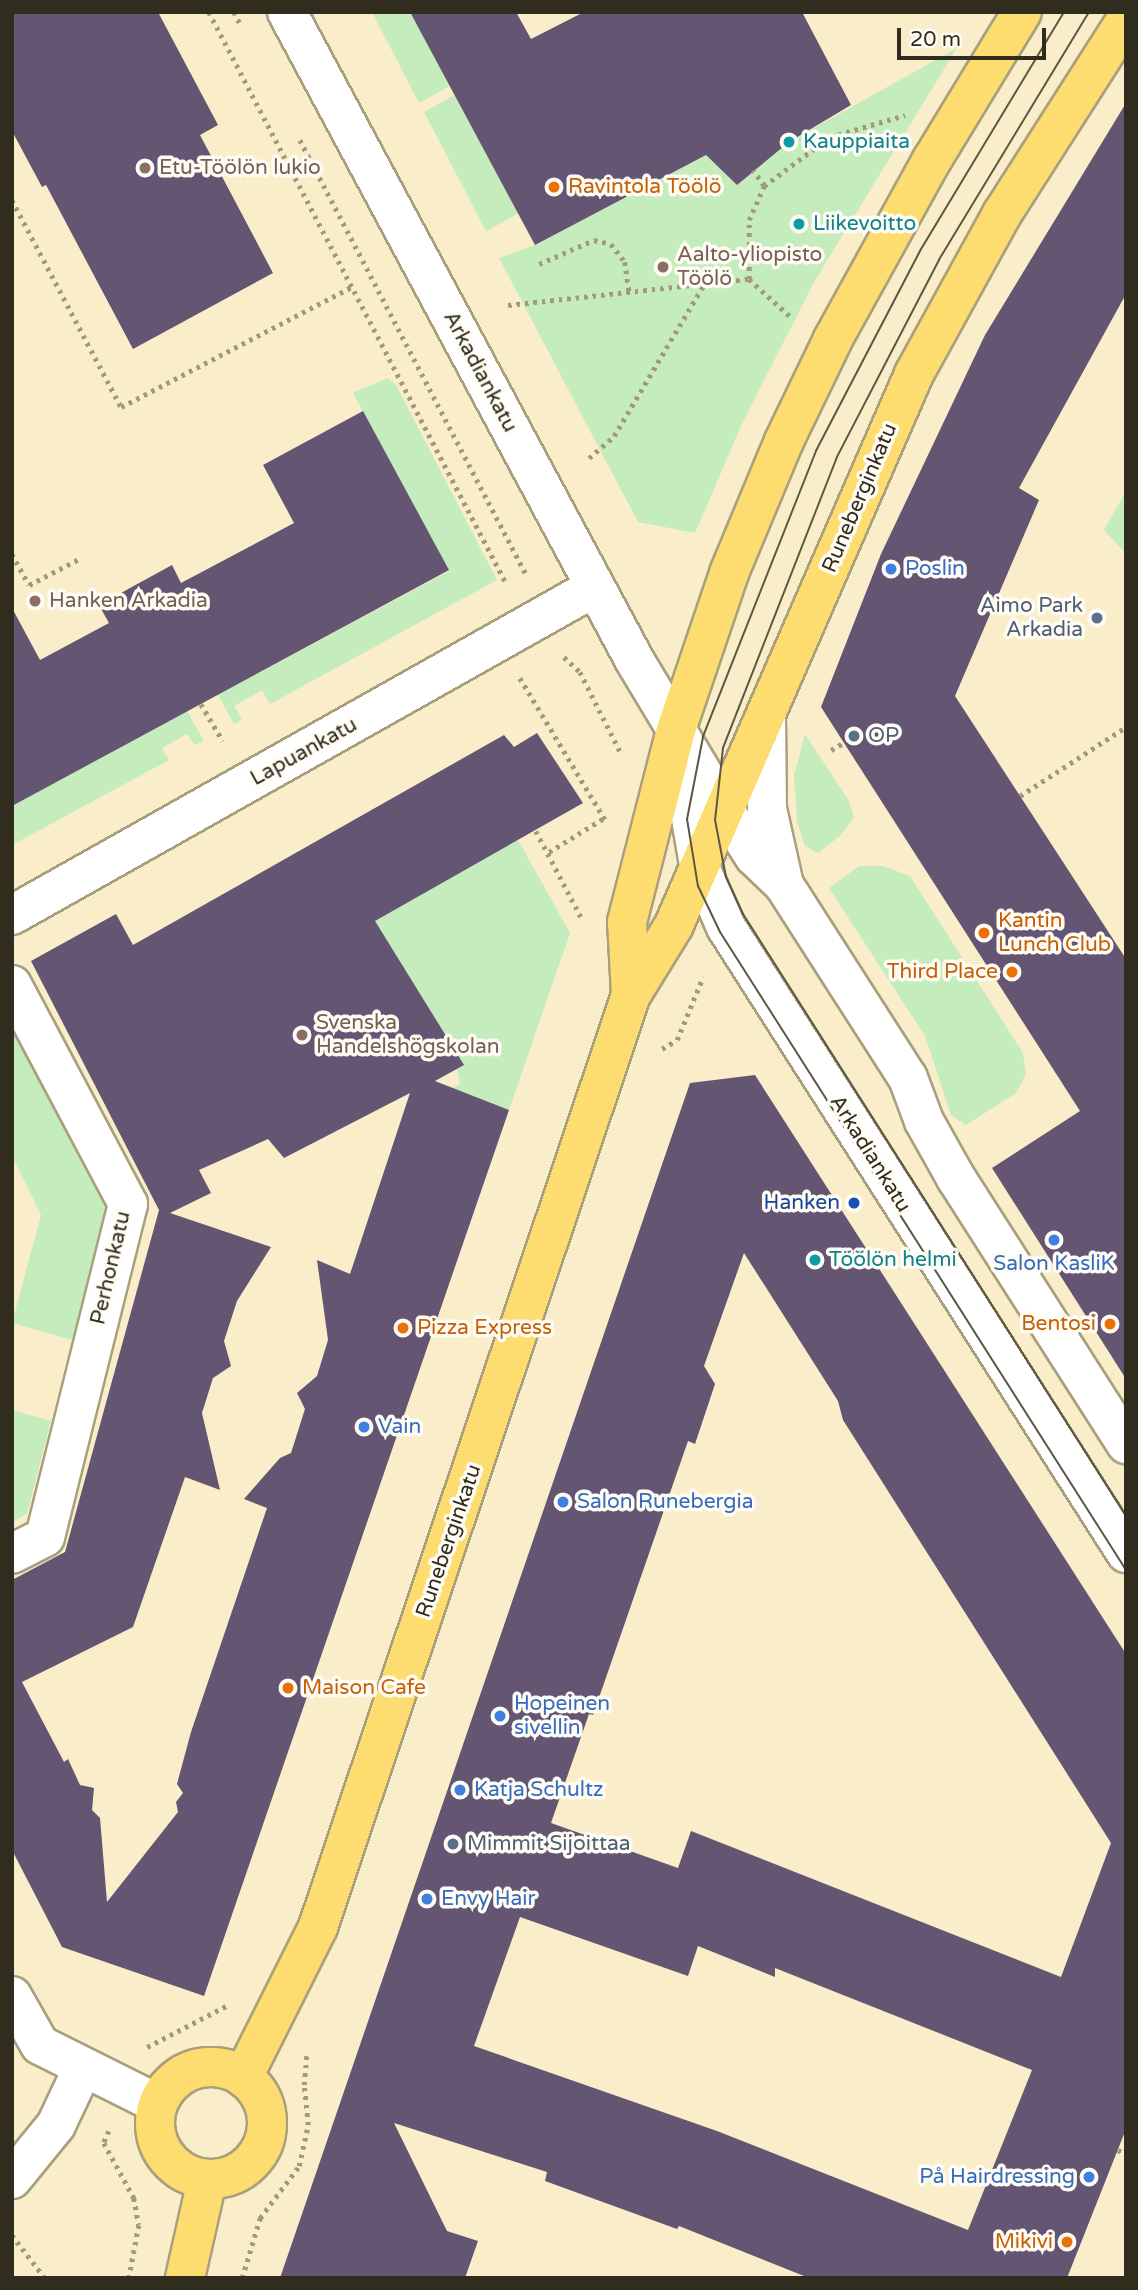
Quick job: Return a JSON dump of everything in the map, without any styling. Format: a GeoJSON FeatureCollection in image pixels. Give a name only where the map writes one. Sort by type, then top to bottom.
{"type":"FeatureCollection","features":[{"type":"Feature","properties":{"kind":"main road","name":"Runeberginkatu"},"geometry":{"type":"LineString","coordinates":[[631,995],[627,922],[676,730],[729,573],[784,442],[833,339],[932,160],[1022,12]]}},
{"type":"Feature","properties":{"kind":"main road","name":"Runeberginkatu"},"geometry":{"type":"LineString","coordinates":[[243,2077],[318,1927],[631,995],[657,957],[725,811],[914,374],[1002,214],[1126,20]]}},
{"type":"Feature","properties":{"kind":"main road"},"geometry":{"type":"LineString","coordinates":[[193,2069],[228,2069],[243,2077],[264,2102],[267,2126],[261,2150],[238,2173],[207,2180],[175,2168],[163,2154],[154,2122],[158,2104],[166,2089],[193,2069]]}},
{"type":"Feature","properties":{"kind":"main road"},"geometry":{"type":"LineString","coordinates":[[185,2278],[207,2180]]}},
{"type":"Feature","properties":{"kind":"street","name":"Arkadiankatu"},"geometry":{"type":"LineString","coordinates":[[287,12],[595,587],[676,730],[754,856],[784,885],[908,1078],[924,1121],[956,1178],[1126,1444]]}},
{"type":"Feature","properties":{"kind":"street","name":"Lapuankatu"},"geometry":{"type":"LineString","coordinates":[[12,915],[595,587]]}},
{"type":"Feature","properties":{"kind":"street"},"geometry":{"type":"LineString","coordinates":[[766,718],[768,808],[784,885]]}},
{"type":"Feature","properties":{"kind":"street","name":"Arkadiankatu"},"geometry":{"type":"LineString","coordinates":[[676,730],[699,865],[726,927],[1126,1553]]}},
{"type":"Feature","properties":{"kind":"street","name":"Perhonkatu"},"geometry":{"type":"LineString","coordinates":[[12,985],[128,1204],[45,1536],[12,1554]]}},
{"type":"Feature","properties":{"kind":"street"},"geometry":{"type":"LineString","coordinates":[[12,1996],[40,2045],[82,2070],[158,2104]]}},
{"type":"Feature","properties":{"kind":"street"},"geometry":{"type":"LineString","coordinates":[[12,2179],[56,2125],[82,2070]]}},
{"type":"Feature","properties":{"kind":"path"},"geometry":{"type":"LineString","coordinates":[[209,12],[506,583]]}},
{"type":"Feature","properties":{"kind":"path"},"geometry":{"type":"LineString","coordinates":[[234,12],[247,37]]}},
{"type":"Feature","properties":{"kind":"path"},"geometry":{"type":"LineString","coordinates":[[800,325],[749,279],[749,220],[764,186],[830,137],[919,111]]}},
{"type":"Feature","properties":{"kind":"path"},"geometry":{"type":"LineString","coordinates":[[298,136],[529,581],[540,619]]}},
{"type":"Feature","properties":{"kind":"path"},"geometry":{"type":"LineString","coordinates":[[753,170],[764,186]]}},
{"type":"Feature","properties":{"kind":"path"},"geometry":{"type":"LineString","coordinates":[[12,200],[121,407],[352,287]]}},
{"type":"Feature","properties":{"kind":"path"},"geometry":{"type":"LineString","coordinates":[[539,264],[594,240],[611,244],[625,262],[629,292]]}},
{"type":"Feature","properties":{"kind":"path"},"geometry":{"type":"LineString","coordinates":[[508,305],[749,279]]}},
{"type":"Feature","properties":{"kind":"path"},"geometry":{"type":"LineString","coordinates":[[589,458],[614,436],[703,286]]}},
{"type":"Feature","properties":{"kind":"path"},"geometry":{"type":"LineString","coordinates":[[12,554],[29,585],[79,559]]}},
{"type":"Feature","properties":{"kind":"path"},"geometry":{"type":"LineString","coordinates":[[580,672],[616,736],[622,757]]}},
{"type":"Feature","properties":{"kind":"path"},"geometry":{"type":"LineString","coordinates":[[520,678],[610,827]]}},
{"type":"Feature","properties":{"kind":"path"},"geometry":{"type":"LineString","coordinates":[[201,704],[223,741]]}},
{"type":"Feature","properties":{"kind":"path"},"geometry":{"type":"LineString","coordinates":[[1020,796],[1126,727]]}},
{"type":"Feature","properties":{"kind":"path"},"geometry":{"type":"LineString","coordinates":[[831,750],[845,742]]}},
{"type":"Feature","properties":{"kind":"path"},"geometry":{"type":"LineString","coordinates":[[549,852],[604,818]]}},
{"type":"Feature","properties":{"kind":"path"},"geometry":{"type":"LineString","coordinates":[[536,831],[585,925]]}},
{"type":"Feature","properties":{"kind":"path"},"geometry":{"type":"LineString","coordinates":[[677,1040],[706,968]]}},
{"type":"Feature","properties":{"kind":"path"},"geometry":{"type":"LineString","coordinates":[[242,2278],[260,2218],[299,2166],[308,2125],[304,2085],[308,2061]]}},
{"type":"Feature","properties":{"kind":"path"},"geometry":{"type":"LineString","coordinates":[[1118,2150],[1126,2154]]}},
{"type":"Feature","properties":{"kind":"path"},"geometry":{"type":"LineString","coordinates":[[12,2235],[44,2278]]}},
{"type":"Feature","properties":{"kind":"green space"},"geometry":{"type":"Polygon","coordinates":[[[372,12],[410,12],[450,86],[419,103],[372,12]]]}},
{"type":"Feature","properties":{"kind":"green space"},"geometry":{"type":"Polygon","coordinates":[[[957,48],[814,282],[742,424],[695,533],[638,522],[499,258],[535,245],[706,155],[737,185],[789,142],[957,48]]]}},
{"type":"Feature","properties":{"kind":"green space"},"geometry":{"type":"Polygon","coordinates":[[[454,95],[519,213],[486,231],[424,112],[454,95]]]}},
{"type":"Feature","properties":{"kind":"green space"},"geometry":{"type":"Polygon","coordinates":[[[388,378],[396,385],[497,580],[270,704],[262,690],[234,706],[242,720],[234,724],[218,695],[449,571],[353,393],[388,378]]]}},
{"type":"Feature","properties":{"kind":"green space"},"geometry":{"type":"Polygon","coordinates":[[[1126,491],[1126,554],[1104,530],[1126,491]]]}},
{"type":"Feature","properties":{"kind":"green space"},"geometry":{"type":"Polygon","coordinates":[[[187,711],[204,741],[195,745],[187,734],[162,748],[169,760],[12,845],[12,806],[187,711]]]}},
{"type":"Feature","properties":{"kind":"green space"},"geometry":{"type":"Polygon","coordinates":[[[805,734],[849,801],[854,817],[841,835],[818,853],[805,846],[797,822],[794,776],[805,734]]]}},
{"type":"Feature","properties":{"kind":"green space"},"geometry":{"type":"Polygon","coordinates":[[[518,840],[570,933],[509,1110],[453,1088],[460,1084],[457,1068],[462,1062],[372,922],[518,840]]]}},
{"type":"Feature","properties":{"kind":"green space"},"geometry":{"type":"Polygon","coordinates":[[[859,866],[883,866],[910,876],[1023,1053],[1026,1074],[1016,1093],[966,1125],[951,1115],[925,1036],[829,888],[859,866]]]}},
{"type":"Feature","properties":{"kind":"green space"},"geometry":{"type":"Polygon","coordinates":[[[12,1014],[110,1206],[72,1340],[12,1323],[41,1215],[12,1156],[12,1014]]]}},
{"type":"Feature","properties":{"kind":"green space"},"geometry":{"type":"Polygon","coordinates":[[[12,1410],[51,1421],[27,1514],[12,1522],[12,1410]]]}},
{"type":"Feature","properties":{"kind":"building"},"geometry":{"type":"Polygon","coordinates":[[[12,12],[158,12],[218,125],[200,135],[273,273],[133,349],[46,185],[42,187],[12,131],[12,12]]]}},
{"type":"Feature","properties":{"kind":"building"},"geometry":{"type":"Polygon","coordinates":[[[410,12],[516,12],[531,39],[584,12],[802,12],[851,105],[789,142],[737,185],[706,155],[535,245],[410,12]]]}},
{"type":"Feature","properties":{"kind":"building"},"geometry":{"type":"Polygon","coordinates":[[[1126,103],[1126,294],[1019,488],[1039,500],[955,696],[1126,959],[1126,1379],[992,1168],[1080,1111],[821,707],[881,554],[985,335],[1126,103]]]}},
{"type":"Feature","properties":{"kind":"building"},"geometry":{"type":"Polygon","coordinates":[[[363,411],[449,570],[12,806],[12,608],[40,660],[109,623],[99,605],[172,565],[181,583],[294,523],[263,465],[363,411]]]}},
{"type":"Feature","properties":{"kind":"building"},"geometry":{"type":"Polygon","coordinates":[[[537,733],[583,803],[375,921],[464,1065],[435,1081],[509,1110],[204,1996],[62,1947],[12,1850],[12,1580],[65,1552],[159,1210],[31,961],[116,914],[133,945],[504,735],[514,747],[537,733]],[[410,1093],[284,1158],[268,1139],[199,1170],[211,1193],[170,1213],[271,1247],[237,1301],[224,1341],[231,1366],[213,1378],[202,1413],[220,1490],[185,1477],[133,1627],[22,1682],[64,1762],[68,1759],[80,1785],[94,1788],[92,1810],[100,1818],[107,1902],[178,1812],[176,1802],[183,1793],[177,1784],[191,1732],[267,1508],[244,1499],[280,1458],[291,1453],[305,1409],[297,1393],[317,1376],[328,1340],[317,1260],[350,1274],[410,1093]]]}},
{"type":"Feature","properties":{"kind":"building"},"geometry":{"type":"Polygon","coordinates":[[[755,1075],[1126,1654],[1126,2129],[1067,2278],[809,2278],[679,2226],[677,2229],[545,2181],[547,2172],[394,2123],[447,2231],[478,2241],[465,2278],[280,2278],[690,1083],[755,1075]],[[744,1253],[704,1366],[715,1384],[695,1444],[688,1441],[593,1715],[589,1714],[551,1823],[678,1868],[691,1831],[1061,1977],[1111,1843],[843,1420],[838,1401],[744,1253]],[[520,1917],[474,2046],[717,2131],[968,2230],[1032,2070],[775,1968],[775,1977],[698,1946],[688,1976],[520,1917]]]}},
{"type":"Feature","properties":{"kind":"tram line"},"geometry":{"type":"LineString","coordinates":[[1064,12],[920,251],[816,451],[703,737],[687,819],[698,886],[720,932],[1126,1570]]}},
{"type":"Feature","properties":{"kind":"tram line"},"geometry":{"type":"LineString","coordinates":[[1089,12],[939,260],[837,457],[723,748],[715,820],[726,877],[743,914],[1126,1516]]}},
{"type":"Feature","properties":{"kind":"place","name":"Kauppiaita"},"geometry":{"type":"Point","coordinates":[789,142]}},
{"type":"Feature","properties":{"kind":"place","name":"Etu-Töölön lukio"},"geometry":{"type":"Point","coordinates":[145,168]}},
{"type":"Feature","properties":{"kind":"place","name":"Ravintola Töölö"},"geometry":{"type":"Point","coordinates":[554,187]}},
{"type":"Feature","properties":{"kind":"place","name":"Liikevoitto"},"geometry":{"type":"Point","coordinates":[799,224]}},
{"type":"Feature","properties":{"kind":"place","name":"Aalto-yliopisto Töölö"},"geometry":{"type":"Point","coordinates":[663,267]}},
{"type":"Feature","properties":{"kind":"place","name":"Poslin"},"geometry":{"type":"Point","coordinates":[891,569]}},
{"type":"Feature","properties":{"kind":"place","name":"Hanken Arkadia"},"geometry":{"type":"Point","coordinates":[35,601]}},
{"type":"Feature","properties":{"kind":"place","name":"Aimo Park Arkadia"},"geometry":{"type":"Point","coordinates":[1097,618]}},
{"type":"Feature","properties":{"kind":"place","name":"OP"},"geometry":{"type":"Point","coordinates":[854,736]}},
{"type":"Feature","properties":{"kind":"place","name":"Kantin Lunch Club"},"geometry":{"type":"Point","coordinates":[984,933]}},
{"type":"Feature","properties":{"kind":"place","name":"Third Place"},"geometry":{"type":"Point","coordinates":[1012,972]}},
{"type":"Feature","properties":{"kind":"place","name":"Svenska Handelshögskolan"},"geometry":{"type":"Point","coordinates":[302,1035]}},
{"type":"Feature","properties":{"kind":"place","name":"Hanken"},"geometry":{"type":"Point","coordinates":[854,1203]}},
{"type":"Feature","properties":{"kind":"place","name":"Salon KasliK"},"geometry":{"type":"Point","coordinates":[1054,1240]}},
{"type":"Feature","properties":{"kind":"place","name":"Töölön helmi"},"geometry":{"type":"Point","coordinates":[815,1260]}},
{"type":"Feature","properties":{"kind":"place","name":"Bentosi"},"geometry":{"type":"Point","coordinates":[1110,1324]}},
{"type":"Feature","properties":{"kind":"place","name":"Pizza Express"},"geometry":{"type":"Point","coordinates":[403,1328]}},
{"type":"Feature","properties":{"kind":"place","name":"Vain"},"geometry":{"type":"Point","coordinates":[364,1427]}},
{"type":"Feature","properties":{"kind":"place","name":"Salon Runebergia"},"geometry":{"type":"Point","coordinates":[563,1502]}},
{"type":"Feature","properties":{"kind":"place","name":"Maison Cafe"},"geometry":{"type":"Point","coordinates":[288,1688]}},
{"type":"Feature","properties":{"kind":"place","name":"Hopeinen sivellin"},"geometry":{"type":"Point","coordinates":[500,1716]}},
{"type":"Feature","properties":{"kind":"place","name":"Katja Schultz"},"geometry":{"type":"Point","coordinates":[460,1790]}},
{"type":"Feature","properties":{"kind":"place","name":"Mimmit Sijoittaa"},"geometry":{"type":"Point","coordinates":[453,1844]}},
{"type":"Feature","properties":{"kind":"place","name":"Envy Hair"},"geometry":{"type":"Point","coordinates":[427,1899]}},
{"type":"Feature","properties":{"kind":"place","name":"På Hairdressing"},"geometry":{"type":"Point","coordinates":[1089,2177]}},
{"type":"Feature","properties":{"kind":"place","name":"Mikivi"},"geometry":{"type":"Point","coordinates":[1067,2242]}}]}
